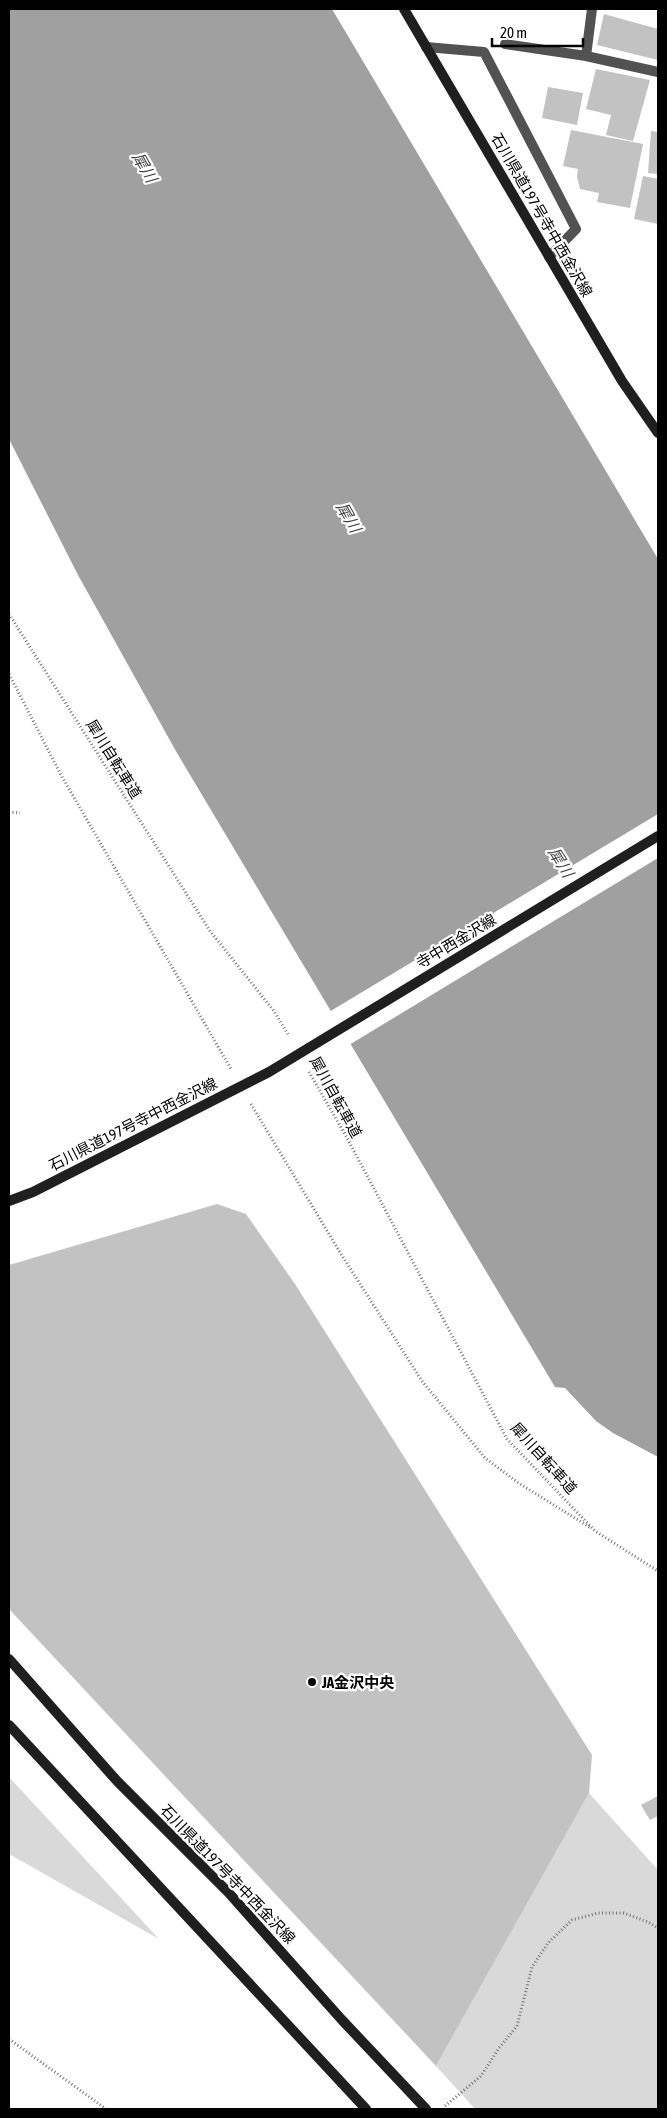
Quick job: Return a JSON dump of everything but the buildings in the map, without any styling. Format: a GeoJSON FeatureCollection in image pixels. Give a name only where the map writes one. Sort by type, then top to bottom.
{"type":"FeatureCollection","features":[{"type":"Feature","properties":{"kind":"main road","name":"石川県道197号寺中西金沢線"},"geometry":{"type":"LineString","coordinates":[[404,9],[622,381],[658,433]]}},
{"type":"Feature","properties":{"kind":"main road","name":"寺中西金沢線"},"geometry":{"type":"LineString","coordinates":[[269,1072],[658,836]]}},
{"type":"Feature","properties":{"kind":"main road","name":"石川県道197号寺中西金沢線"},"geometry":{"type":"LineString","coordinates":[[9,1201],[33,1192],[269,1072]]}},
{"type":"Feature","properties":{"kind":"main road","name":"石川県道197号寺中西金沢線"},"geometry":{"type":"LineString","coordinates":[[9,1659],[117,1781],[228,1892],[342,2020],[426,2109]]}},
{"type":"Feature","properties":{"kind":"main road"},"geometry":{"type":"LineString","coordinates":[[9,1725],[365,2109]]}},
{"type":"Feature","properties":{"kind":"street"},"geometry":{"type":"LineString","coordinates":[[586,56],[592,9]]}},
{"type":"Feature","properties":{"kind":"street"},"geometry":{"type":"LineString","coordinates":[[505,44],[586,56],[658,72]]}},
{"type":"Feature","properties":{"kind":"street"},"geometry":{"type":"LineString","coordinates":[[426,47],[484,52],[576,229],[549,257]]}},
{"type":"Feature","properties":{"kind":"path","name":"犀川自転車道"},"geometry":{"type":"LineString","coordinates":[[9,614],[210,931],[274,1011],[294,1044]]}},
{"type":"Feature","properties":{"kind":"path"},"geometry":{"type":"LineString","coordinates":[[9,674],[62,775],[241,1086],[341,1254],[422,1381],[485,1458],[520,1484],[595,1531]]}},
{"type":"Feature","properties":{"kind":"path"},"geometry":{"type":"LineString","coordinates":[[9,812],[20,813]]}},
{"type":"Feature","properties":{"kind":"path","name":"犀川自転車道"},"geometry":{"type":"LineString","coordinates":[[308,1069],[346,1136],[507,1439],[595,1531],[658,1571]]}},
{"type":"Feature","properties":{"kind":"path"},"geometry":{"type":"LineString","coordinates":[[440,2109],[481,2076],[517,2026],[532,1967],[548,1943],[572,1920],[598,1913],[624,1912],[658,1928]]}},
{"type":"Feature","properties":{"kind":"path"},"geometry":{"type":"LineString","coordinates":[[9,2039],[106,2109]]}},
{"type":"Feature","properties":{"kind":"shaded area"},"geometry":{"type":"Polygon","coordinates":[[[9,1777],[159,1939],[9,1854],[9,1777]]]}},
{"type":"Feature","properties":{"kind":"shaded area"},"geometry":{"type":"Polygon","coordinates":[[[589,1793],[658,1870],[658,2109],[475,2109],[436,2066],[589,1793]]]}},
{"type":"Feature","properties":{"kind":"water","name":"犀川"},"geometry":{"type":"Polygon","coordinates":[[[9,9],[332,9],[658,559],[658,1457],[613,1433],[596,1421],[565,1388],[555,1387],[177,753],[78,575],[9,439],[9,9]]]}},
{"type":"Feature","properties":{"kind":"pier"},"geometry":{"type":"Polygon","coordinates":[[[658,814],[658,858],[349,1045],[329,1012],[658,814]]]}},
{"type":"Feature","properties":{"kind":"place","name":"JA金沢中央"},"geometry":{"type":"Point","coordinates":[312,1682]}}]}
